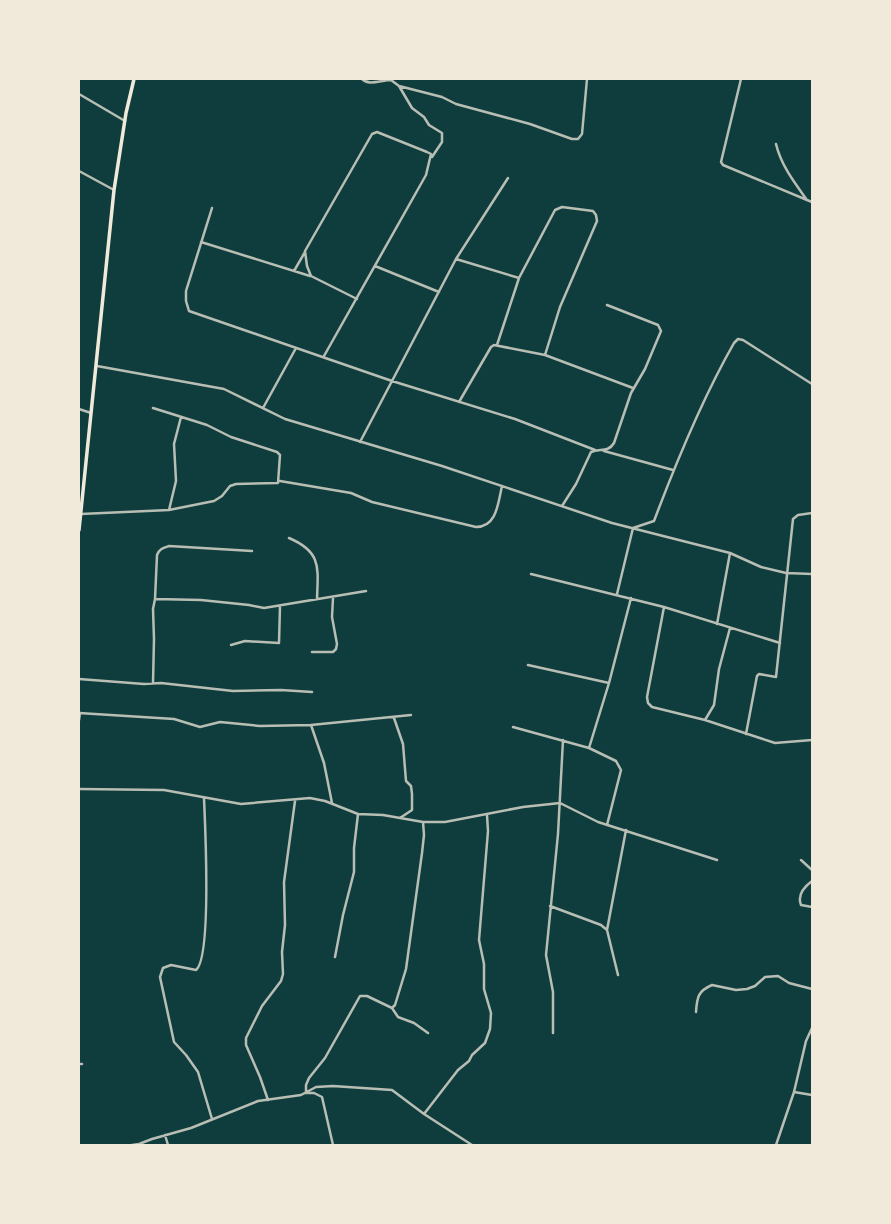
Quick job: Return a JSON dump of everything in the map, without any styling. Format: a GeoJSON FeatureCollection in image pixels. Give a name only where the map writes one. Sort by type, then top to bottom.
{"type":"FeatureCollection","features":[{"type":"Feature","properties":{"kind":"main road"},"geometry":{"type":"LineString","coordinates":[[79,530],[114,190],[126,121],[126,113],[134,79]]}},
{"type":"Feature","properties":{"kind":"street"},"geometry":{"type":"LineString","coordinates":[[362,79],[366,83],[391,80],[399,86],[442,97],[456,104],[530,124],[572,139],[578,139],[582,134],[587,79]]}},
{"type":"Feature","properties":{"kind":"street"},"geometry":{"type":"LineString","coordinates":[[741,79],[721,162],[723,165],[812,202]]}},
{"type":"Feature","properties":{"kind":"street"},"geometry":{"type":"LineString","coordinates":[[324,356],[426,175],[432,157],[442,142],[443,136],[429,125],[424,117],[412,108],[399,86]]}},
{"type":"Feature","properties":{"kind":"street"},"geometry":{"type":"LineString","coordinates":[[79,94],[96,106],[126,121]]}},
{"type":"Feature","properties":{"kind":"street"},"geometry":{"type":"LineString","coordinates":[[294,271],[374,132],[381,133],[427,152],[431,154],[432,157]]}},
{"type":"Feature","properties":{"kind":"street"},"geometry":{"type":"LineString","coordinates":[[776,144],[779,157],[807,200]]}},
{"type":"Feature","properties":{"kind":"street"},"geometry":{"type":"LineString","coordinates":[[79,171],[114,190]]}},
{"type":"Feature","properties":{"kind":"street"},"geometry":{"type":"LineString","coordinates":[[360,442],[456,259],[508,178]]}},
{"type":"Feature","properties":{"kind":"street"},"geometry":{"type":"LineString","coordinates":[[497,345],[519,278],[555,210],[562,207],[593,211],[596,215],[597,221],[560,307],[544,355]]}},
{"type":"Feature","properties":{"kind":"street"},"geometry":{"type":"LineString","coordinates":[[212,208],[186,291],[186,301],[189,311],[296,348],[324,356],[392,381],[515,419],[595,450],[604,451],[673,470]]}},
{"type":"Feature","properties":{"kind":"street"},"geometry":{"type":"LineString","coordinates":[[201,242],[311,276],[357,299]]}},
{"type":"Feature","properties":{"kind":"street"},"geometry":{"type":"LineString","coordinates":[[305,251],[307,266],[311,276]]}},
{"type":"Feature","properties":{"kind":"street"},"geometry":{"type":"LineString","coordinates":[[456,259],[519,278]]}},
{"type":"Feature","properties":{"kind":"street"},"geometry":{"type":"LineString","coordinates":[[375,266],[439,292]]}},
{"type":"Feature","properties":{"kind":"street"},"geometry":{"type":"LineString","coordinates":[[604,451],[612,447],[617,439],[633,388],[645,370],[659,338],[661,328],[658,324],[607,305]]}},
{"type":"Feature","properties":{"kind":"street"},"geometry":{"type":"LineString","coordinates":[[633,528],[654,520],[673,470],[715,376],[734,343],[738,339],[742,340],[812,384]]}},
{"type":"Feature","properties":{"kind":"street"},"geometry":{"type":"LineString","coordinates":[[459,402],[491,347],[497,345],[544,355],[633,388]]}},
{"type":"Feature","properties":{"kind":"street"},"geometry":{"type":"LineString","coordinates":[[263,408],[296,348]]}},
{"type":"Feature","properties":{"kind":"street"},"geometry":{"type":"LineString","coordinates":[[97,366],[224,389],[285,419],[633,528],[730,553],[761,567],[786,573],[812,574]]}},
{"type":"Feature","properties":{"kind":"street"},"geometry":{"type":"LineString","coordinates":[[81,514],[169,510],[214,501],[222,496],[230,486],[236,484],[276,485],[280,481],[280,455],[277,452],[231,437],[208,425],[181,418],[153,408]]}},
{"type":"Feature","properties":{"kind":"street"},"geometry":{"type":"LineString","coordinates":[[79,409],[91,413]]}},
{"type":"Feature","properties":{"kind":"street"},"geometry":{"type":"LineString","coordinates":[[169,510],[176,481],[174,444],[181,418]]}},
{"type":"Feature","properties":{"kind":"street"},"geometry":{"type":"LineString","coordinates":[[562,506],[591,452],[595,450]]}},
{"type":"Feature","properties":{"kind":"street"},"geometry":{"type":"LineString","coordinates":[[280,481],[351,493],[372,502],[476,527],[484,527],[489,524],[494,516],[502,486]]}},
{"type":"Feature","properties":{"kind":"street"},"geometry":{"type":"LineString","coordinates":[[746,734],[757,676],[759,674],[776,677],[793,519],[798,515],[812,513]]}},
{"type":"Feature","properties":{"kind":"street"},"geometry":{"type":"LineString","coordinates":[[617,594],[633,528]]}},
{"type":"Feature","properties":{"kind":"street"},"geometry":{"type":"LineString","coordinates":[[289,538],[302,543],[314,554],[318,567],[317,599]]}},
{"type":"Feature","properties":{"kind":"street"},"geometry":{"type":"LineString","coordinates":[[153,683],[153,609],[155,599],[157,555],[159,551],[169,546],[252,551]]}},
{"type":"Feature","properties":{"kind":"street"},"geometry":{"type":"LineString","coordinates":[[717,624],[730,553]]}},
{"type":"Feature","properties":{"kind":"street"},"geometry":{"type":"LineString","coordinates":[[531,574],[617,594],[664,607],[780,644]]}},
{"type":"Feature","properties":{"kind":"street"},"geometry":{"type":"LineString","coordinates":[[155,599],[201,600],[249,604],[264,608],[317,599],[333,598],[366,591]]}},
{"type":"Feature","properties":{"kind":"street"},"geometry":{"type":"LineString","coordinates":[[312,652],[333,652],[336,649],[337,644],[332,617],[333,598]]}},
{"type":"Feature","properties":{"kind":"street"},"geometry":{"type":"LineString","coordinates":[[589,748],[609,683],[631,598]]}},
{"type":"Feature","properties":{"kind":"street"},"geometry":{"type":"LineString","coordinates":[[231,645],[237,642],[250,641],[279,643],[280,606]]}},
{"type":"Feature","properties":{"kind":"street"},"geometry":{"type":"LineString","coordinates":[[664,607],[647,697],[648,703],[652,707],[705,720],[775,743],[812,740]]}},
{"type":"Feature","properties":{"kind":"street"},"geometry":{"type":"LineString","coordinates":[[705,720],[714,705],[719,669],[730,628]]}},
{"type":"Feature","properties":{"kind":"street"},"geometry":{"type":"LineString","coordinates":[[528,665],[609,683]]}},
{"type":"Feature","properties":{"kind":"street"},"geometry":{"type":"LineString","coordinates":[[79,679],[153,683],[233,691],[281,690],[312,692]]}},
{"type":"Feature","properties":{"kind":"street"},"geometry":{"type":"LineString","coordinates":[[79,720],[80,713],[174,719],[200,727],[220,722],[274,726],[311,725],[394,718],[411,715]]}},
{"type":"Feature","properties":{"kind":"street"},"geometry":{"type":"LineString","coordinates":[[394,718],[403,744],[406,781],[411,786],[412,794],[412,810],[399,818]]}},
{"type":"Feature","properties":{"kind":"street"},"geometry":{"type":"LineString","coordinates":[[311,725],[324,763],[332,803]]}},
{"type":"Feature","properties":{"kind":"street"},"geometry":{"type":"LineString","coordinates":[[513,726],[589,748],[616,761],[621,770],[607,824]]}},
{"type":"Feature","properties":{"kind":"street"},"geometry":{"type":"LineString","coordinates":[[553,1033],[553,992],[546,955],[560,803],[563,740]]}},
{"type":"Feature","properties":{"kind":"street"},"geometry":{"type":"LineString","coordinates":[[79,789],[164,790],[241,804],[295,801],[310,798],[332,803],[358,814],[423,822],[445,822],[560,803],[607,824],[717,860]]}},
{"type":"Feature","properties":{"kind":"street"},"geometry":{"type":"LineString","coordinates":[[204,798],[208,894],[202,960],[196,970],[171,966],[163,968],[160,977],[172,1037],[198,1072],[212,1119]]}},
{"type":"Feature","properties":{"kind":"street"},"geometry":{"type":"LineString","coordinates":[[268,1100],[246,1045],[246,1038],[262,1006],[283,974],[282,952],[285,925],[284,882],[295,801]]}},
{"type":"Feature","properties":{"kind":"street"},"geometry":{"type":"LineString","coordinates":[[335,957],[343,915],[354,872],[354,848],[358,814]]}},
{"type":"Feature","properties":{"kind":"street"},"geometry":{"type":"LineString","coordinates":[[424,1114],[458,1070],[470,1061],[472,1055],[485,1043],[490,1029],[491,1013],[484,989],[484,964],[479,940],[488,831],[487,815]]}},
{"type":"Feature","properties":{"kind":"street"},"geometry":{"type":"LineString","coordinates":[[392,1008],[395,1006],[406,969],[423,841],[423,822]]}},
{"type":"Feature","properties":{"kind":"street"},"geometry":{"type":"LineString","coordinates":[[618,975],[607,930],[626,830]]}},
{"type":"Feature","properties":{"kind":"street"},"geometry":{"type":"LineString","coordinates":[[801,860],[812,870]]}},
{"type":"Feature","properties":{"kind":"street"},"geometry":{"type":"LineString","coordinates":[[812,881],[801,892],[799,900],[801,905],[812,906]]}},
{"type":"Feature","properties":{"kind":"street"},"geometry":{"type":"LineString","coordinates":[[550,906],[601,926],[607,930]]}},
{"type":"Feature","properties":{"kind":"street"},"geometry":{"type":"LineString","coordinates":[[696,1012],[697,997],[700,992],[712,985],[736,990],[747,989],[755,986],[765,977],[778,976],[789,983],[812,989]]}},
{"type":"Feature","properties":{"kind":"street"},"geometry":{"type":"LineString","coordinates":[[306,1093],[306,1085],[309,1078],[325,1058],[360,996],[367,996],[392,1008],[398,1017],[414,1023],[428,1032]]}},
{"type":"Feature","properties":{"kind":"street"},"geometry":{"type":"LineString","coordinates":[[776,1145],[794,1092],[806,1041],[812,1028]]}},
{"type":"Feature","properties":{"kind":"street"},"geometry":{"type":"LineString","coordinates":[[306,1093],[316,1087],[323,1086],[388,1089],[403,1097],[424,1114],[472,1145]]}},
{"type":"Feature","properties":{"kind":"street"},"geometry":{"type":"LineString","coordinates":[[794,1092],[812,1095]]}},
{"type":"Feature","properties":{"kind":"street"},"geometry":{"type":"LineString","coordinates":[[132,1145],[144,1144],[165,1135],[191,1128],[258,1100],[268,1100],[306,1093],[314,1093],[322,1097],[333,1145]]}},
{"type":"Feature","properties":{"kind":"street"},"geometry":{"type":"LineString","coordinates":[[165,1135],[168,1145]]}}]}
